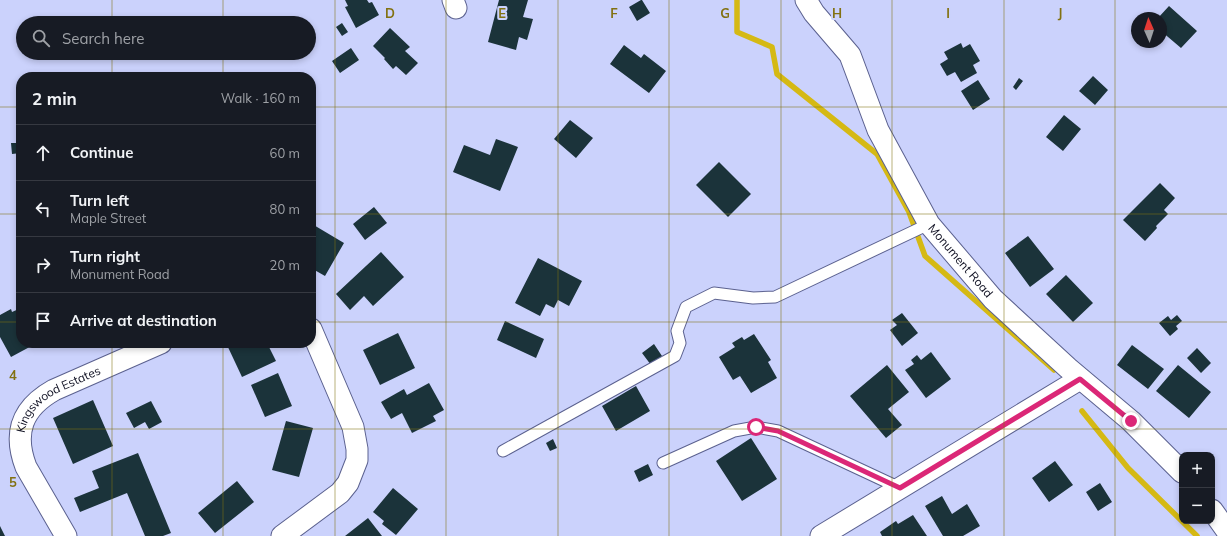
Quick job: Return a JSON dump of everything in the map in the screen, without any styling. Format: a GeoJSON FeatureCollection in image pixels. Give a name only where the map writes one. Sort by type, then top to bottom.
{"type":"FeatureCollection","features":[{"type":"Feature","properties":{"kind":"street","name":"Monument Road"},"geometry":{"type":"LineString","coordinates":[[806,0],[814,14],[850,56],[878,130],[928,224],[993,299],[1080,379],[1131,421],[1179,469]]}},
{"type":"Feature","properties":{"kind":"street"},"geometry":{"type":"LineString","coordinates":[[282,536],[340,493],[348,483],[357,460],[357,449],[353,427],[316,341]]}},
{"type":"Feature","properties":{"kind":"street","name":"Kingswood Estates"},"geometry":{"type":"LineString","coordinates":[[66,536],[26,467],[22,457],[20,436],[22,425],[33,405],[43,396],[150,348]]}},
{"type":"Feature","properties":{"kind":"street"},"geometry":{"type":"LineString","coordinates":[[821,536],[1080,379]]}},
{"type":"Feature","properties":{"kind":"street"},"geometry":{"type":"LineString","coordinates":[[1215,514],[1227,531]]}},
{"type":"Feature","properties":{"kind":"lane"},"geometry":{"type":"LineString","coordinates":[[503,451],[675,356],[680,343],[677,331],[686,307],[714,293],[753,298],[775,297],[928,224]]}},
{"type":"Feature","properties":{"kind":"lane"},"geometry":{"type":"LineString","coordinates":[[662,463],[734,431],[756,427],[778,431],[900,488]]}},
{"type":"Feature","properties":{"kind":"building"},"geometry":{"type":"Polygon","coordinates":[[[345,0],[367,0],[369,3],[372,2],[379,15],[356,28],[345,7],[348,6],[345,0]]]}},
{"type":"Feature","properties":{"kind":"building"},"geometry":{"type":"Polygon","coordinates":[[[499,0],[528,0],[523,17],[533,19],[527,40],[519,37],[516,50],[488,42],[499,0]]]}},
{"type":"Feature","properties":{"kind":"building"},"geometry":{"type":"Polygon","coordinates":[[[641,0],[650,13],[637,21],[629,7],[641,0]]]}},
{"type":"Feature","properties":{"kind":"building"},"geometry":{"type":"Polygon","coordinates":[[[1169,6],[1197,31],[1181,48],[1167,36],[1167,12],[1164,12],[1169,6]]]}},
{"type":"Feature","properties":{"kind":"building"},"geometry":{"type":"Polygon","coordinates":[[[342,23],[348,32],[342,36],[336,27],[342,23]]]}},
{"type":"Feature","properties":{"kind":"building"},"geometry":{"type":"Polygon","coordinates":[[[390,28],[410,47],[405,51],[418,63],[406,75],[396,66],[393,69],[373,46],[390,28]]]}},
{"type":"Feature","properties":{"kind":"building"},"geometry":{"type":"Polygon","coordinates":[[[961,43],[963,48],[970,44],[980,61],[973,65],[977,73],[961,82],[955,72],[947,76],[940,64],[948,59],[944,52],[961,43]]]}},
{"type":"Feature","properties":{"kind":"building"},"geometry":{"type":"Polygon","coordinates":[[[624,45],[641,58],[644,54],[666,71],[649,93],[610,64],[624,45]]]}},
{"type":"Feature","properties":{"kind":"building"},"geometry":{"type":"Polygon","coordinates":[[[351,48],[359,60],[340,73],[332,61],[351,48]]]}},
{"type":"Feature","properties":{"kind":"building"},"geometry":{"type":"Polygon","coordinates":[[[1093,76],[1108,90],[1095,105],[1079,91],[1093,76]]]}},
{"type":"Feature","properties":{"kind":"building"},"geometry":{"type":"Polygon","coordinates":[[[1019,78],[1023,81],[1016,90],[1013,87],[1019,78]]]}},
{"type":"Feature","properties":{"kind":"building"},"geometry":{"type":"Polygon","coordinates":[[[978,80],[990,99],[973,110],[961,91],[978,80]]]}},
{"type":"Feature","properties":{"kind":"building"},"geometry":{"type":"Polygon","coordinates":[[[1064,115],[1081,129],[1063,151],[1046,137],[1064,115]]]}},
{"type":"Feature","properties":{"kind":"building"},"geometry":{"type":"Polygon","coordinates":[[[570,120],[593,138],[576,158],[554,139],[570,120]]]}},
{"type":"Feature","properties":{"kind":"building"},"geometry":{"type":"Polygon","coordinates":[[[496,139],[518,147],[500,191],[453,172],[464,145],[490,155],[496,139]]]}},
{"type":"Feature","properties":{"kind":"building"},"geometry":{"type":"Polygon","coordinates":[[[11,143],[16,143],[16,154],[12,154],[11,143]]]}},
{"type":"Feature","properties":{"kind":"building"},"geometry":{"type":"Polygon","coordinates":[[[719,162],[751,194],[728,217],[696,185],[719,162]]]}},
{"type":"Feature","properties":{"kind":"building"},"geometry":{"type":"Polygon","coordinates":[[[1160,183],[1175,198],[1164,210],[1168,214],[1156,226],[1157,228],[1145,241],[1123,220],[1160,183]]]}},
{"type":"Feature","properties":{"kind":"building"},"geometry":{"type":"Polygon","coordinates":[[[374,207],[387,223],[365,240],[353,224],[374,207]]]}},
{"type":"Feature","properties":{"kind":"building"},"geometry":{"type":"Polygon","coordinates":[[[316,226],[344,243],[325,276],[316,271],[316,226]]]}},
{"type":"Feature","properties":{"kind":"building"},"geometry":{"type":"Polygon","coordinates":[[[1028,236],[1054,269],[1030,287],[1005,253],[1028,236]]]}},
{"type":"Feature","properties":{"kind":"building"},"geometry":{"type":"Polygon","coordinates":[[[381,252],[404,277],[373,306],[364,296],[350,310],[336,294],[381,252]]]}},
{"type":"Feature","properties":{"kind":"building"},"geometry":{"type":"Polygon","coordinates":[[[538,258],[582,281],[569,306],[558,300],[554,308],[546,304],[540,316],[515,303],[538,258]]]}},
{"type":"Feature","properties":{"kind":"building"},"geometry":{"type":"Polygon","coordinates":[[[1066,275],[1093,303],[1073,322],[1046,294],[1066,275]]]}},
{"type":"Feature","properties":{"kind":"building"},"geometry":{"type":"Polygon","coordinates":[[[11,309],[12,312],[16,310],[16,348],[28,348],[11,357],[0,337],[0,315],[11,309]]]}},
{"type":"Feature","properties":{"kind":"building"},"geometry":{"type":"Polygon","coordinates":[[[902,313],[918,333],[902,346],[890,330],[897,325],[892,320],[902,313]]]}},
{"type":"Feature","properties":{"kind":"building"},"geometry":{"type":"Polygon","coordinates":[[[1177,315],[1182,321],[1176,326],[1178,329],[1170,336],[1159,323],[1168,316],[1171,320],[1177,315]]]}},
{"type":"Feature","properties":{"kind":"building"},"geometry":{"type":"Polygon","coordinates":[[[505,321],[544,339],[536,358],[497,340],[505,321]]]}},
{"type":"Feature","properties":{"kind":"building"},"geometry":{"type":"Polygon","coordinates":[[[398,333],[415,368],[380,385],[363,350],[398,333]]]}},
{"type":"Feature","properties":{"kind":"building"},"geometry":{"type":"Polygon","coordinates":[[[754,334],[771,360],[768,362],[777,378],[751,393],[740,376],[733,380],[719,357],[735,347],[732,343],[742,337],[744,340],[754,334]]]}},
{"type":"Feature","properties":{"kind":"building"},"geometry":{"type":"Polygon","coordinates":[[[654,344],[662,356],[651,365],[642,353],[654,344]]]}},
{"type":"Feature","properties":{"kind":"building"},"geometry":{"type":"Polygon","coordinates":[[[1132,345],[1164,369],[1148,389],[1117,365],[1132,345]]]}},
{"type":"Feature","properties":{"kind":"building"},"geometry":{"type":"Polygon","coordinates":[[[228,348],[270,348],[276,361],[242,377],[228,348]]]}},
{"type":"Feature","properties":{"kind":"building"},"geometry":{"type":"Polygon","coordinates":[[[1197,348],[1211,363],[1201,373],[1187,358],[1197,348]]]}},
{"type":"Feature","properties":{"kind":"building"},"geometry":{"type":"Polygon","coordinates":[[[931,352],[951,379],[926,398],[905,370],[914,364],[911,360],[917,355],[921,360],[931,352]]]}},
{"type":"Feature","properties":{"kind":"building"},"geometry":{"type":"Polygon","coordinates":[[[887,365],[909,392],[888,409],[902,425],[886,438],[850,396],[887,365]]]}},
{"type":"Feature","properties":{"kind":"building"},"geometry":{"type":"Polygon","coordinates":[[[1178,365],[1211,392],[1189,418],[1156,391],[1178,365]]]}},
{"type":"Feature","properties":{"kind":"building"},"geometry":{"type":"Polygon","coordinates":[[[278,373],[292,406],[265,417],[251,385],[278,373]]]}},
{"type":"Feature","properties":{"kind":"building"},"geometry":{"type":"Polygon","coordinates":[[[429,383],[444,410],[433,416],[436,421],[412,433],[402,413],[391,419],[381,402],[404,389],[407,395],[429,383]]]}},
{"type":"Feature","properties":{"kind":"building"},"geometry":{"type":"Polygon","coordinates":[[[636,386],[650,411],[616,431],[602,406],[636,386]]]}},
{"type":"Feature","properties":{"kind":"building"},"geometry":{"type":"Polygon","coordinates":[[[93,400],[113,446],[73,464],[53,418],[93,400]]]}},
{"type":"Feature","properties":{"kind":"building"},"geometry":{"type":"Polygon","coordinates":[[[151,401],[162,422],[149,429],[145,422],[134,428],[126,413],[151,401]]]}},
{"type":"Feature","properties":{"kind":"building"},"geometry":{"type":"Polygon","coordinates":[[[286,421],[313,428],[299,477],[272,470],[286,421]]]}},
{"type":"Feature","properties":{"kind":"building"},"geometry":{"type":"Polygon","coordinates":[[[751,438],[777,479],[742,501],[716,461],[751,438]]]}},
{"type":"Feature","properties":{"kind":"building"},"geometry":{"type":"Polygon","coordinates":[[[553,439],[557,448],[550,451],[546,443],[553,439]]]}},
{"type":"Feature","properties":{"kind":"building"},"geometry":{"type":"Polygon","coordinates":[[[138,453],[171,533],[163,536],[145,536],[127,493],[80,512],[74,498],[99,488],[92,471],[138,453]]]}},
{"type":"Feature","properties":{"kind":"building"},"geometry":{"type":"Polygon","coordinates":[[[1055,461],[1073,485],[1049,502],[1032,478],[1055,461]]]}},
{"type":"Feature","properties":{"kind":"building"},"geometry":{"type":"Polygon","coordinates":[[[648,464],[653,475],[639,482],[634,471],[648,464]]]}},
{"type":"Feature","properties":{"kind":"building"},"geometry":{"type":"Polygon","coordinates":[[[237,481],[254,502],[215,533],[198,513],[237,481]]]}},
{"type":"Feature","properties":{"kind":"building"},"geometry":{"type":"Polygon","coordinates":[[[1100,483],[1112,502],[1098,511],[1086,492],[1100,483]]]}},
{"type":"Feature","properties":{"kind":"building"},"geometry":{"type":"Polygon","coordinates":[[[393,488],[418,509],[396,535],[382,524],[384,521],[373,512],[393,488]]]}},
{"type":"Feature","properties":{"kind":"building"},"geometry":{"type":"Polygon","coordinates":[[[942,496],[952,514],[967,504],[980,526],[963,536],[943,536],[925,506],[942,496]]]}},
{"type":"Feature","properties":{"kind":"building"},"geometry":{"type":"Polygon","coordinates":[[[913,515],[927,536],[882,536],[880,532],[896,521],[898,524],[913,515]]]}},
{"type":"Feature","properties":{"kind":"building"},"geometry":{"type":"Polygon","coordinates":[[[368,518],[382,536],[345,536],[368,518]]]}},
{"type":"Feature","properties":{"kind":"building"},"geometry":{"type":"Polygon","coordinates":[[[0,526],[5,536],[0,536],[0,526]]]}},
{"type":"Feature","properties":{"kind":"waterway"},"geometry":{"type":"LineString","coordinates":[[737,0],[737,32],[772,47],[777,74],[877,154],[909,212],[925,256],[1054,370]]}},
{"type":"Feature","properties":{"kind":"waterway"},"geometry":{"type":"LineString","coordinates":[[1082,411],[1128,468],[1197,536]]}},
{"type":"Feature","properties":{"kind":"route"},"geometry":{"type":"LineString","coordinates":[[756,427],[778,431],[900,488],[1080,379],[1131,421]]}}]}
